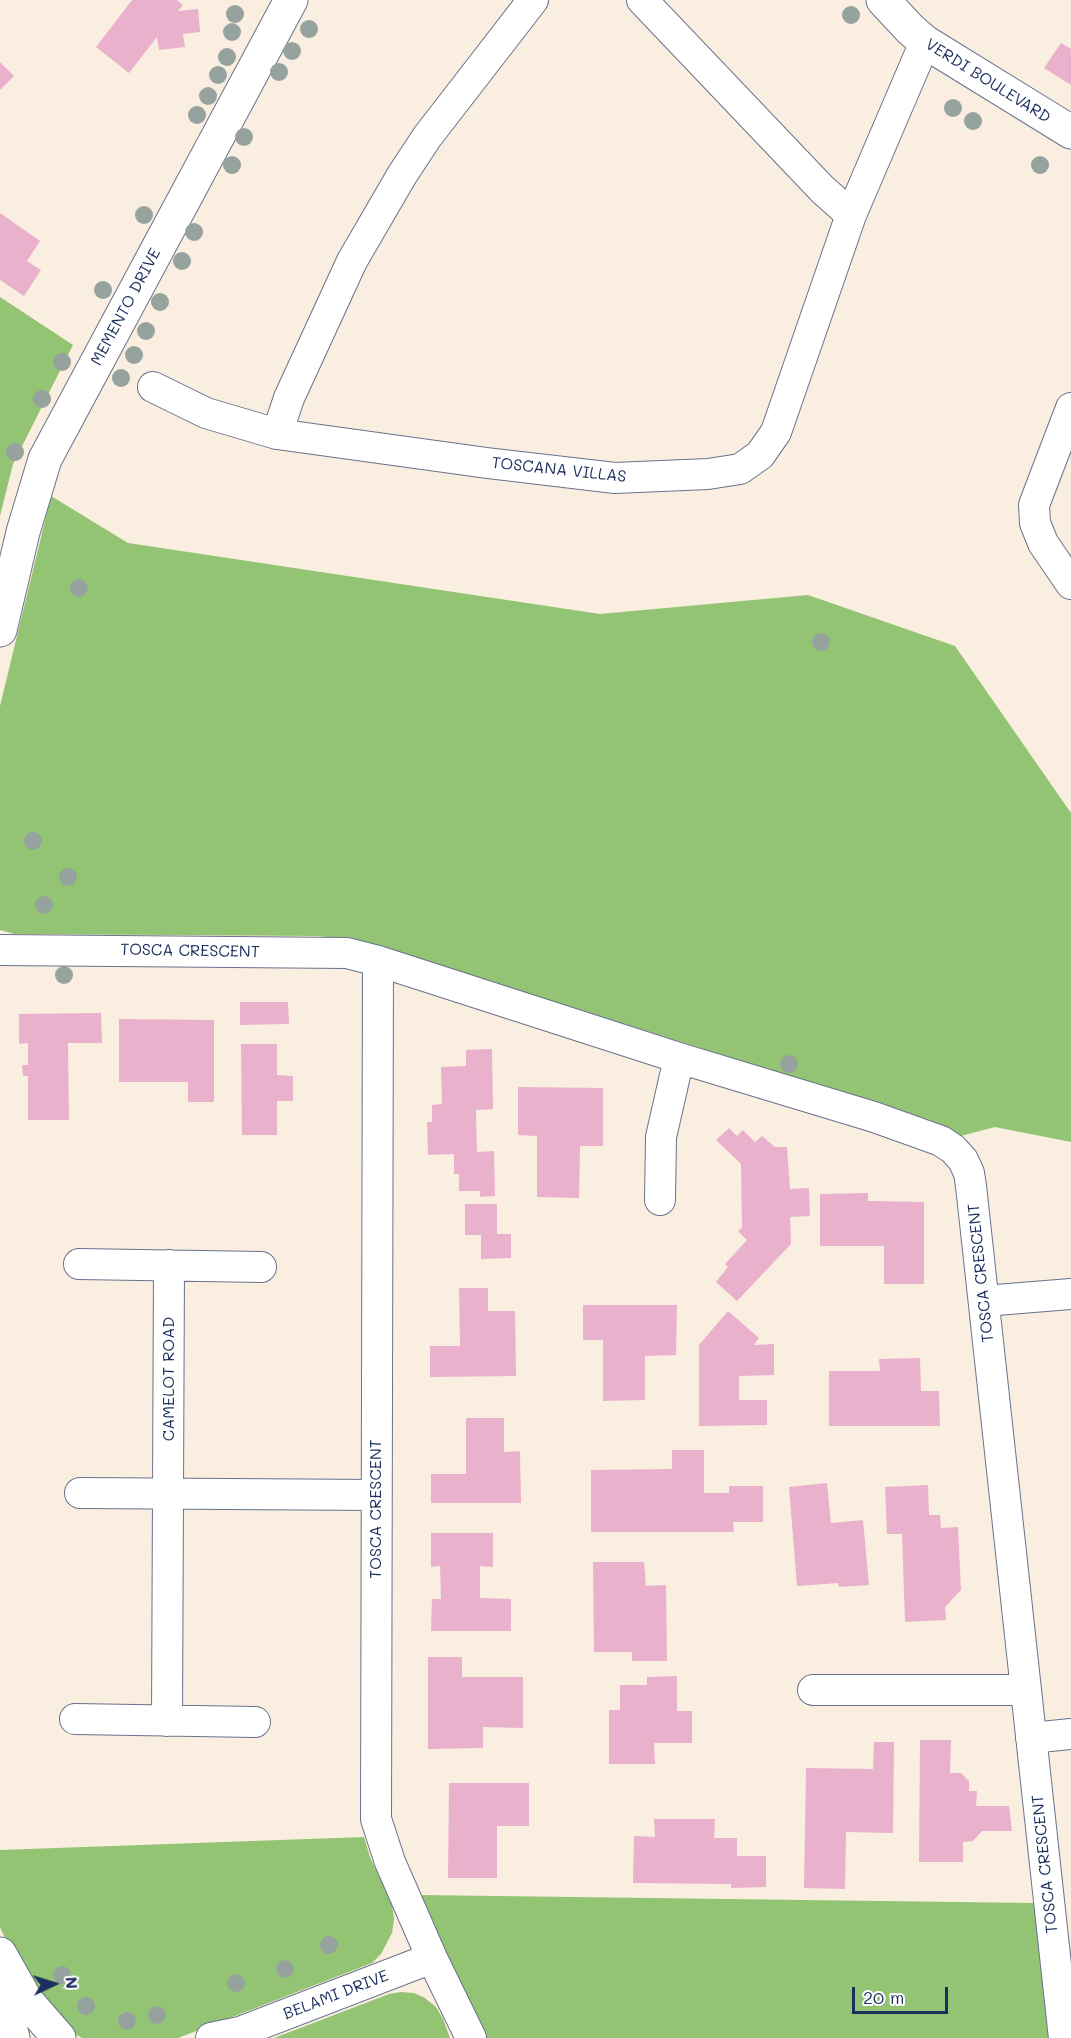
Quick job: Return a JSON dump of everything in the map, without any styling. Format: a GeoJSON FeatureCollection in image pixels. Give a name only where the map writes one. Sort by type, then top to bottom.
{"type":"FeatureCollection","features":[{"type":"Feature","properties":{"kind":"street"},"geometry":{"type":"LineString","coordinates":[[278,434],[289,398],[352,261],[402,175],[427,137],[533,0]]}},
{"type":"Feature","properties":{"kind":"street"},"geometry":{"type":"LineString","coordinates":[[642,0],[822,189],[851,215]]}},
{"type":"Feature","properties":{"kind":"street","name":"VERDI BOULEVARD"},"geometry":{"type":"LineString","coordinates":[[883,0],[925,42],[1071,132]]}},
{"type":"Feature","properties":{"kind":"street","name":"MEMENTO DRIVE"},"geometry":{"type":"LineString","coordinates":[[0,630],[23,532],[45,459],[286,2]]}},
{"type":"Feature","properties":{"kind":"street","name":"TOSCANA VILLAS"},"geometry":{"type":"LineString","coordinates":[[153,387],[206,413],[278,434],[615,478],[708,474],[740,469],[760,455],[776,432],[851,215],[925,42]]}},
{"type":"Feature","properties":{"kind":"street"},"geometry":{"type":"LineString","coordinates":[[1071,408],[1034,505],[1035,523],[1043,543],[1071,584]]}},
{"type":"Feature","properties":{"kind":"street","name":"TOSCA CRESCENT"},"geometry":{"type":"LineString","coordinates":[[0,950],[347,953],[678,1058],[874,1117],[941,1141],[953,1149],[963,1160],[970,1179],[1064,2038]]}},
{"type":"Feature","properties":{"kind":"street","name":"TOSCA CRESCENT"},"geometry":{"type":"LineString","coordinates":[[378,961],[376,1819],[390,1862],[432,1958],[471,2038]]}},
{"type":"Feature","properties":{"kind":"street"},"geometry":{"type":"LineString","coordinates":[[660,1200],[661,1137],[678,1058]]}},
{"type":"Feature","properties":{"kind":"street"},"geometry":{"type":"LineString","coordinates":[[79,1264],[261,1267]]}},
{"type":"Feature","properties":{"kind":"street","name":"CAMELOT ROAD"},"geometry":{"type":"LineString","coordinates":[[167,1721],[169,1265]]}},
{"type":"Feature","properties":{"kind":"street"},"geometry":{"type":"LineString","coordinates":[[984,1301],[1071,1294]]}},
{"type":"Feature","properties":{"kind":"street"},"geometry":{"type":"LineString","coordinates":[[80,1493],[376,1495]]}},
{"type":"Feature","properties":{"kind":"street"},"geometry":{"type":"LineString","coordinates":[[813,1690],[1026,1690]]}},
{"type":"Feature","properties":{"kind":"street"},"geometry":{"type":"LineString","coordinates":[[75,1719],[255,1722]]}},
{"type":"Feature","properties":{"kind":"street"},"geometry":{"type":"LineString","coordinates":[[1031,1738],[1071,1734]]}},
{"type":"Feature","properties":{"kind":"street"},"geometry":{"type":"LineString","coordinates":[[0,1954],[26,2000],[59,2038]]}},
{"type":"Feature","properties":{"kind":"street","name":"BELAMI DRIVE"},"geometry":{"type":"LineString","coordinates":[[211,2038],[235,2035],[432,1958]]}},
{"type":"Feature","properties":{"kind":"street"},"geometry":{"type":"LineString","coordinates":[[0,1989],[13,2038]]}},
{"type":"Feature","properties":{"kind":"green space"},"geometry":{"type":"Polygon","coordinates":[[[0,297],[73,345],[13,464],[0,516],[0,297]]]}},
{"type":"Feature","properties":{"kind":"green space"},"geometry":{"type":"Polygon","coordinates":[[[51,496],[128,543],[600,614],[808,595],[955,646],[1071,813],[1071,1142],[995,1127],[957,1137],[930,1120],[383,948],[351,940],[319,936],[14,934],[0,930],[0,706],[51,496]]]}},
{"type":"Feature","properties":{"kind":"green space"},"geometry":{"type":"Polygon","coordinates":[[[364,1837],[370,1857],[392,1904],[394,1919],[392,1933],[381,1954],[372,1963],[178,2038],[82,2038],[66,2029],[26,1985],[0,1927],[0,1850],[364,1837]]]}},
{"type":"Feature","properties":{"kind":"green space"},"geometry":{"type":"Polygon","coordinates":[[[420,1895],[1034,1903],[1049,2038],[486,2038],[420,1895]]]}},
{"type":"Feature","properties":{"kind":"green space"},"geometry":{"type":"Polygon","coordinates":[[[414,1993],[436,2007],[450,2038],[274,2038],[389,1994],[414,1993]]]}},
{"type":"Feature","properties":{"kind":"building"},"geometry":{"type":"Polygon","coordinates":[[[132,0],[177,0],[183,5],[178,11],[198,9],[200,32],[183,34],[185,47],[159,50],[157,37],[129,73],[96,47],[132,0]]]}},
{"type":"Feature","properties":{"kind":"building"},"geometry":{"type":"Polygon","coordinates":[[[1061,43],[1071,49],[1071,85],[1044,68],[1061,43]]]}},
{"type":"Feature","properties":{"kind":"building"},"geometry":{"type":"Polygon","coordinates":[[[0,62],[14,76],[0,90],[0,62]]]}},
{"type":"Feature","properties":{"kind":"building"},"geometry":{"type":"Polygon","coordinates":[[[0,213],[40,241],[27,261],[41,270],[24,296],[0,280],[0,213]]]}},
{"type":"Feature","properties":{"kind":"building"},"geometry":{"type":"Polygon","coordinates":[[[240,1002],[288,1002],[289,1024],[240,1025],[240,1002]]]}},
{"type":"Feature","properties":{"kind":"building"},"geometry":{"type":"Polygon","coordinates":[[[101,1013],[102,1043],[68,1043],[69,1120],[28,1120],[28,1076],[23,1076],[22,1065],[28,1065],[28,1043],[19,1044],[19,1014],[101,1013]]]}},
{"type":"Feature","properties":{"kind":"building"},"geometry":{"type":"Polygon","coordinates":[[[119,1019],[214,1020],[214,1102],[188,1102],[188,1082],[119,1082],[119,1019]]]}},
{"type":"Feature","properties":{"kind":"building"},"geometry":{"type":"Polygon","coordinates":[[[241,1044],[277,1044],[277,1075],[293,1076],[293,1101],[277,1101],[277,1135],[242,1135],[241,1044]]]}},
{"type":"Feature","properties":{"kind":"building"},"geometry":{"type":"Polygon","coordinates":[[[492,1049],[493,1109],[476,1110],[477,1152],[494,1151],[495,1196],[480,1197],[480,1191],[459,1191],[459,1174],[454,1174],[454,1154],[428,1155],[427,1122],[432,1122],[432,1105],[442,1104],[441,1067],[466,1066],[466,1050],[492,1049]]]}},
{"type":"Feature","properties":{"kind":"building"},"geometry":{"type":"Polygon","coordinates":[[[518,1087],[603,1088],[603,1146],[580,1146],[579,1198],[537,1197],[537,1136],[518,1135],[518,1087]]]}},
{"type":"Feature","properties":{"kind":"building"},"geometry":{"type":"Polygon","coordinates":[[[729,1128],[737,1136],[743,1130],[755,1142],[762,1136],[775,1147],[787,1147],[790,1189],[809,1188],[810,1216],[790,1217],[791,1244],[737,1301],[716,1282],[728,1267],[725,1264],[747,1240],[738,1231],[742,1228],[741,1164],[716,1140],[729,1128]]]}},
{"type":"Feature","properties":{"kind":"building"},"geometry":{"type":"Polygon","coordinates":[[[868,1193],[868,1201],[924,1202],[924,1284],[884,1284],[884,1246],[820,1246],[820,1194],[868,1193]]]}},
{"type":"Feature","properties":{"kind":"building"},"geometry":{"type":"Polygon","coordinates":[[[465,1204],[497,1204],[497,1234],[511,1234],[511,1258],[481,1259],[481,1235],[465,1235],[465,1204]]]}},
{"type":"Feature","properties":{"kind":"building"},"geometry":{"type":"Polygon","coordinates":[[[459,1288],[488,1288],[488,1311],[515,1311],[516,1376],[430,1377],[430,1346],[460,1346],[459,1288]]]}},
{"type":"Feature","properties":{"kind":"building"},"geometry":{"type":"Polygon","coordinates":[[[583,1305],[677,1305],[676,1355],[645,1356],[645,1400],[603,1401],[603,1340],[583,1340],[583,1305]]]}},
{"type":"Feature","properties":{"kind":"building"},"geometry":{"type":"Polygon","coordinates":[[[728,1311],[759,1338],[754,1345],[774,1344],[774,1375],[739,1376],[739,1400],[767,1400],[767,1425],[699,1426],[699,1345],[728,1311]]]}},
{"type":"Feature","properties":{"kind":"building"},"geometry":{"type":"Polygon","coordinates":[[[920,1358],[921,1391],[939,1391],[940,1426],[829,1426],[829,1371],[880,1371],[879,1359],[920,1358]]]}},
{"type":"Feature","properties":{"kind":"building"},"geometry":{"type":"Polygon","coordinates":[[[466,1418],[504,1418],[504,1452],[520,1451],[521,1503],[431,1503],[431,1474],[466,1474],[466,1418]]]}},
{"type":"Feature","properties":{"kind":"building"},"geometry":{"type":"Polygon","coordinates":[[[672,1450],[704,1450],[704,1493],[729,1493],[729,1486],[763,1486],[763,1522],[733,1522],[734,1532],[591,1532],[591,1470],[672,1469],[672,1450]]]}},
{"type":"Feature","properties":{"kind":"building"},"geometry":{"type":"Polygon","coordinates":[[[827,1483],[831,1523],[863,1520],[869,1585],[839,1587],[838,1583],[797,1586],[789,1487],[827,1483]]]}},
{"type":"Feature","properties":{"kind":"building"},"geometry":{"type":"Polygon","coordinates":[[[928,1485],[929,1515],[940,1515],[941,1528],[958,1527],[961,1590],[945,1607],[946,1620],[905,1622],[902,1534],[887,1534],[885,1487],[928,1485]]]}},
{"type":"Feature","properties":{"kind":"building"},"geometry":{"type":"Polygon","coordinates":[[[431,1533],[493,1533],[493,1567],[480,1566],[480,1598],[511,1599],[511,1631],[431,1631],[432,1599],[441,1599],[440,1566],[431,1567],[431,1533]]]}},
{"type":"Feature","properties":{"kind":"building"},"geometry":{"type":"Polygon","coordinates":[[[593,1562],[644,1562],[646,1586],[666,1585],[667,1661],[632,1661],[632,1652],[594,1652],[593,1562]]]}},
{"type":"Feature","properties":{"kind":"building"},"geometry":{"type":"Polygon","coordinates":[[[428,1657],[462,1657],[462,1677],[523,1677],[523,1728],[483,1727],[483,1748],[428,1749],[428,1657]]]}},
{"type":"Feature","properties":{"kind":"building"},"geometry":{"type":"Polygon","coordinates":[[[677,1676],[677,1711],[692,1711],[692,1743],[654,1743],[655,1764],[609,1764],[609,1710],[620,1710],[620,1685],[647,1685],[647,1677],[677,1676]]]}},
{"type":"Feature","properties":{"kind":"building"},"geometry":{"type":"Polygon","coordinates":[[[920,1740],[951,1740],[950,1773],[961,1773],[969,1781],[969,1791],[977,1791],[976,1806],[1009,1806],[1012,1831],[982,1831],[973,1841],[963,1842],[963,1862],[919,1862],[920,1740]]]}},
{"type":"Feature","properties":{"kind":"building"},"geometry":{"type":"Polygon","coordinates":[[[874,1742],[894,1742],[893,1833],[846,1832],[845,1889],[804,1888],[806,1768],[873,1769],[874,1742]]]}},
{"type":"Feature","properties":{"kind":"building"},"geometry":{"type":"Polygon","coordinates":[[[449,1783],[529,1783],[529,1826],[497,1826],[497,1878],[448,1878],[449,1783]]]}},
{"type":"Feature","properties":{"kind":"building"},"geometry":{"type":"Polygon","coordinates":[[[654,1819],[715,1819],[714,1838],[737,1838],[737,1856],[766,1856],[766,1887],[731,1888],[731,1884],[633,1883],[634,1836],[655,1837],[654,1819]]]}}]}
